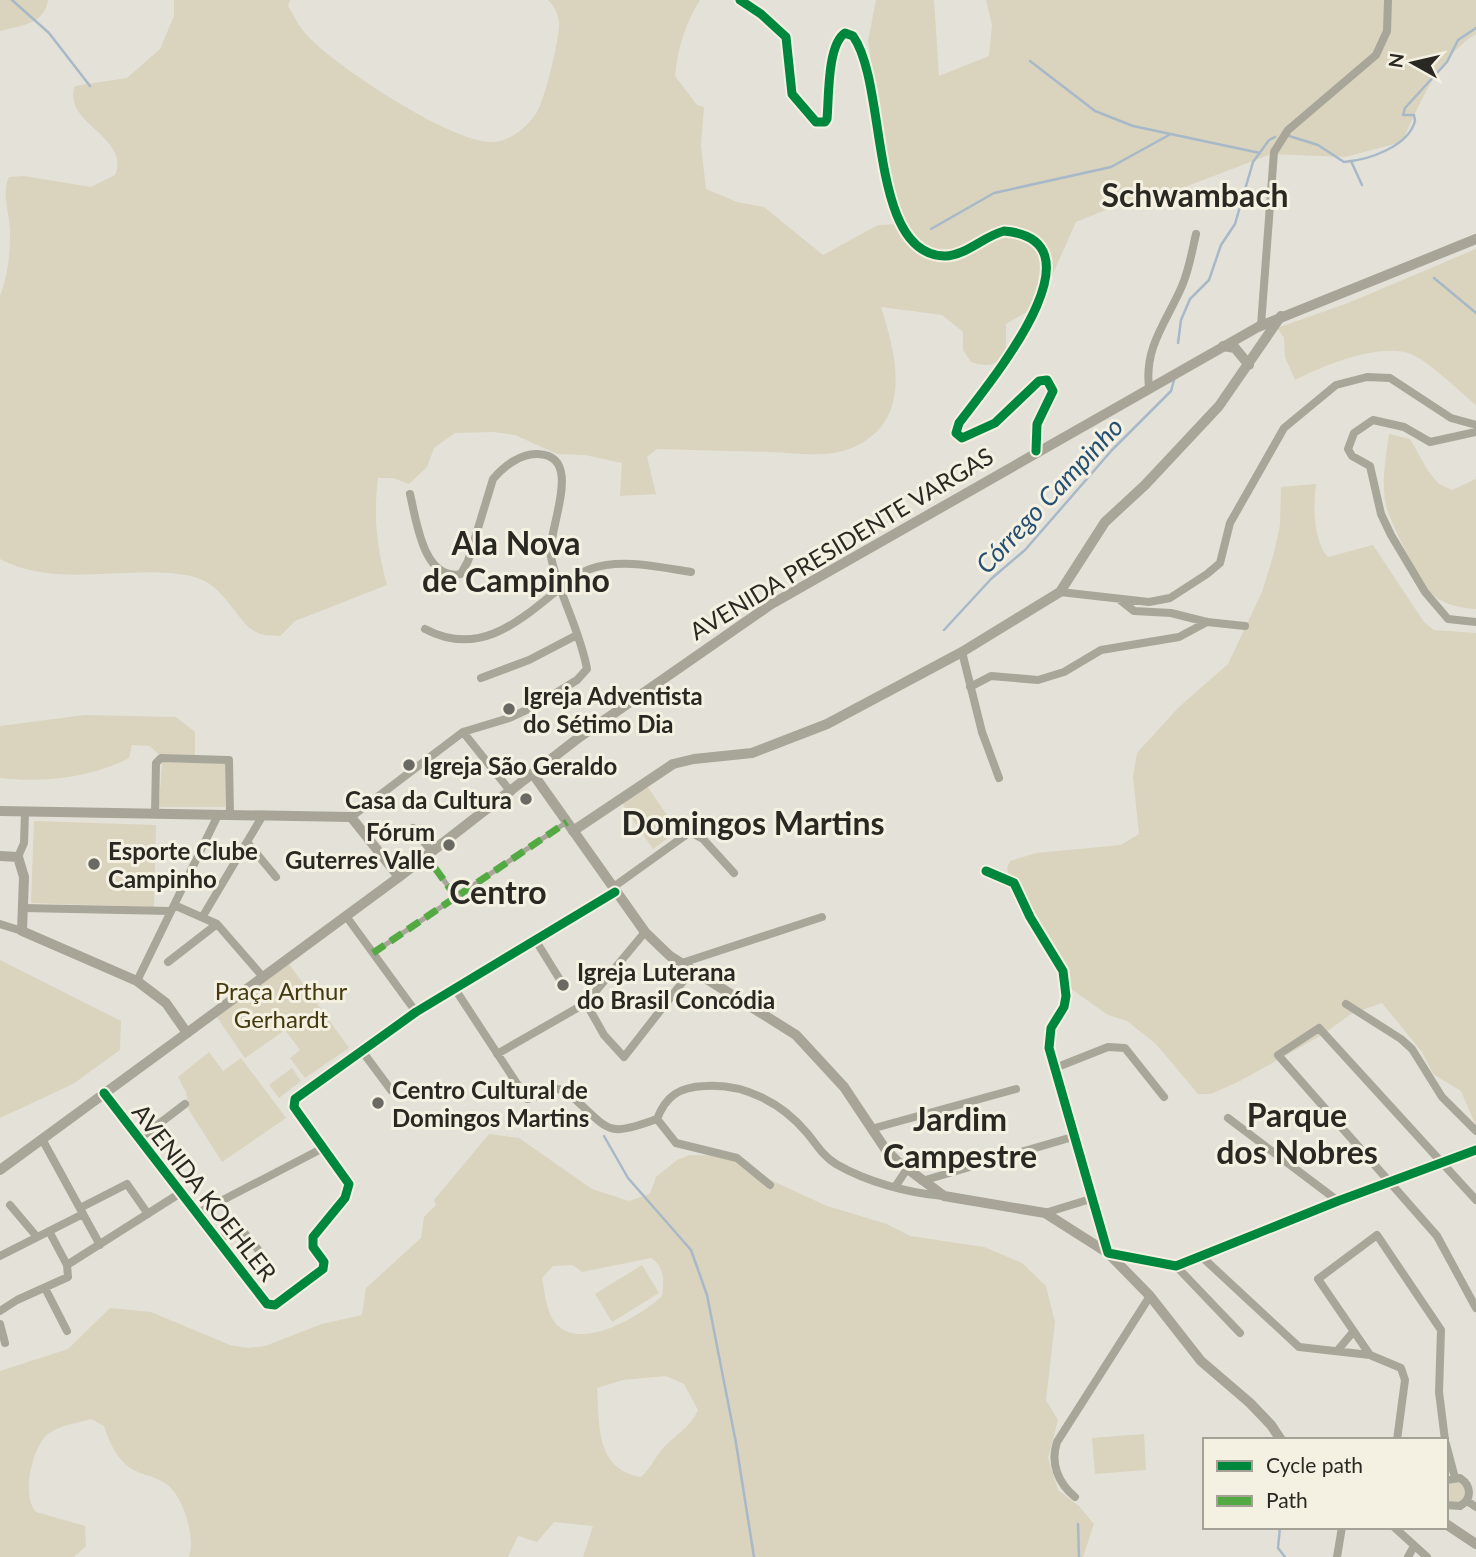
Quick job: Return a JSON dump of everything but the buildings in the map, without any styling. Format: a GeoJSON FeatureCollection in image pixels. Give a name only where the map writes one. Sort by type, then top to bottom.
{"type":"FeatureCollection","features":[{"type":"Feature","properties":{"kind":"main road","name":"AVENIDA PRESIDENTE VARGAS"},"geometry":{"type":"LineString","coordinates":[[187,1033],[399,877],[644,691],[770,605],[1222,345],[1281,316],[1361,287],[1476,239]]}},
{"type":"Feature","properties":{"kind":"main road"},"geometry":{"type":"LineString","coordinates":[[533,774],[645,932],[692,970],[796,1035],[844,1087],[886,1150],[907,1169],[944,1196],[1045,1213],[1108,1253],[1150,1296],[1190,1350],[1250,1403],[1271,1424],[1280,1438]]}},
{"type":"Feature","properties":{"kind":"main road"},"geometry":{"type":"LineString","coordinates":[[0,811],[351,817],[399,877]]}},
{"type":"Feature","properties":{"kind":"main road"},"geometry":{"type":"LineString","coordinates":[[0,856],[18,857],[24,877],[22,931],[137,981],[166,1003],[187,1033]]}},
{"type":"Feature","properties":{"kind":"main road"},"geometry":{"type":"LineString","coordinates":[[1448,1525],[1476,1544]]}},
{"type":"Feature","properties":{"kind":"street"},"geometry":{"type":"LineString","coordinates":[[740,0],[786,37],[790,49],[792,94],[816,122],[825,122],[827,119],[831,64],[839,38],[845,33],[853,36],[872,97],[895,215],[908,239],[925,253],[947,256],[957,254],[1004,231],[1031,239],[1044,254],[1046,282],[1024,335],[959,423],[956,433],[962,438],[986,429],[1039,381],[1046,380],[1053,391],[1037,424],[1036,451]]}},
{"type":"Feature","properties":{"kind":"street"},"geometry":{"type":"LineString","coordinates":[[1261,325],[1265,230],[1274,152],[1288,130],[1376,55],[1387,31],[1388,0]]}},
{"type":"Feature","properties":{"kind":"street"},"geometry":{"type":"LineString","coordinates":[[1149,387],[1147,373],[1151,348],[1182,287],[1196,234]]}},
{"type":"Feature","properties":{"kind":"street"},"geometry":{"type":"LineString","coordinates":[[373,953],[456,897],[673,764],[694,758],[752,753],[777,746],[827,724],[962,652],[1060,592],[1105,522],[1196,432],[1249,365],[1281,316]]}},
{"type":"Feature","properties":{"kind":"street"},"geometry":{"type":"LineString","coordinates":[[1222,345],[1235,348],[1249,365]]}},
{"type":"Feature","properties":{"kind":"street"},"geometry":{"type":"LineString","coordinates":[[1060,592],[1149,602],[1170,598],[1218,565],[1230,523],[1284,428],[1336,386],[1367,377],[1390,378],[1451,418],[1476,425]]}},
{"type":"Feature","properties":{"kind":"street"},"geometry":{"type":"LineString","coordinates":[[1476,432],[1430,442],[1405,427],[1373,420],[1354,433],[1348,449],[1352,456],[1370,466],[1381,513],[1425,592],[1448,619],[1476,622]]}},
{"type":"Feature","properties":{"kind":"street"},"geometry":{"type":"LineString","coordinates":[[351,817],[463,732],[509,718],[535,706],[586,672],[587,665],[561,588],[550,545],[560,506],[562,472],[550,458],[540,453],[527,455],[512,462],[493,479],[468,561],[460,574],[443,572],[427,554],[410,494]]}},
{"type":"Feature","properties":{"kind":"street"},"geometry":{"type":"LineString","coordinates":[[425,629],[454,641],[476,640],[514,624],[578,575],[605,566],[633,564],[691,572]]}},
{"type":"Feature","properties":{"kind":"street"},"geometry":{"type":"LineString","coordinates":[[1120,600],[1125,607],[1134,611],[1171,613],[1207,622],[1245,626]]}},
{"type":"Feature","properties":{"kind":"street"},"geometry":{"type":"LineString","coordinates":[[970,687],[991,676],[1038,680],[1064,672],[1101,650],[1180,637],[1207,622]]}},
{"type":"Feature","properties":{"kind":"street"},"geometry":{"type":"LineString","coordinates":[[481,678],[529,660],[577,635]]}},
{"type":"Feature","properties":{"kind":"street"},"geometry":{"type":"LineString","coordinates":[[962,652],[970,687],[999,778]]}},
{"type":"Feature","properties":{"kind":"street"},"geometry":{"type":"LineString","coordinates":[[463,732],[511,792]]}},
{"type":"Feature","properties":{"kind":"street"},"geometry":{"type":"LineString","coordinates":[[137,981],[224,815],[229,760],[161,758],[156,762],[155,814]]}},
{"type":"Feature","properties":{"kind":"street"},"geometry":{"type":"LineString","coordinates":[[18,857],[25,835],[25,812]]}},
{"type":"Feature","properties":{"kind":"street"},"geometry":{"type":"LineString","coordinates":[[203,916],[263,815]]}},
{"type":"Feature","properties":{"kind":"street"},"geometry":{"type":"LineString","coordinates":[[413,828],[432,852]]}},
{"type":"Feature","properties":{"kind":"street"},"geometry":{"type":"LineString","coordinates":[[198,1213],[325,1147],[294,1107],[295,1098],[416,1012],[536,941],[613,890],[690,832],[703,839],[734,873]]}},
{"type":"Feature","properties":{"kind":"street"},"geometry":{"type":"LineString","coordinates":[[247,842],[276,877]]}},
{"type":"Feature","properties":{"kind":"street"},"geometry":{"type":"LineString","coordinates":[[435,868],[456,897]]}},
{"type":"Feature","properties":{"kind":"street"},"geometry":{"type":"LineString","coordinates":[[986,871],[1014,883],[1030,917],[1063,971],[1066,996],[1049,1037],[1055,1068],[1108,1253],[1176,1266],[1202,1258],[1338,1201],[1476,1150]]}},
{"type":"Feature","properties":{"kind":"street"},"geometry":{"type":"LineString","coordinates":[[23,908],[173,908],[203,916],[217,924],[263,977]]}},
{"type":"Feature","properties":{"kind":"street"},"geometry":{"type":"LineString","coordinates":[[346,916],[416,1012]]}},
{"type":"Feature","properties":{"kind":"street"},"geometry":{"type":"LineString","coordinates":[[682,963],[822,917]]}},
{"type":"Feature","properties":{"kind":"street"},"geometry":{"type":"LineString","coordinates":[[0,923],[22,931]]}},
{"type":"Feature","properties":{"kind":"street"},"geometry":{"type":"LineString","coordinates":[[168,962],[217,924]]}},
{"type":"Feature","properties":{"kind":"street"},"geometry":{"type":"LineString","coordinates":[[497,1055],[586,1003],[645,932]]}},
{"type":"Feature","properties":{"kind":"street"},"geometry":{"type":"LineString","coordinates":[[536,941],[562,983]]}},
{"type":"Feature","properties":{"kind":"street"},"geometry":{"type":"LineString","coordinates":[[586,1003],[604,1035],[624,1057],[692,970]]}},
{"type":"Feature","properties":{"kind":"street"},"geometry":{"type":"LineString","coordinates":[[455,989],[527,1099],[554,1089],[562,1090],[599,1124],[613,1130],[631,1128],[657,1119],[669,1096],[692,1086],[724,1085],[744,1089],[794,1121],[834,1163],[895,1186],[944,1196]]}},
{"type":"Feature","properties":{"kind":"street"},"geometry":{"type":"LineString","coordinates":[[1346,1004],[1407,1044],[1442,1097],[1476,1131]]}},
{"type":"Feature","properties":{"kind":"street"},"geometry":{"type":"LineString","coordinates":[[1476,1200],[1319,1028],[1278,1055],[1437,1236],[1476,1308]]}},
{"type":"Feature","properties":{"kind":"street","name":"AVENIDA PRESIDENTE VARGAS"},"geometry":{"type":"LineString","coordinates":[[3,1168],[187,1033]]}},
{"type":"Feature","properties":{"kind":"street"},"geometry":{"type":"LineString","coordinates":[[1055,1068],[1108,1047],[1125,1048],[1164,1097]]}},
{"type":"Feature","properties":{"kind":"street"},"geometry":{"type":"LineString","coordinates":[[362,1051],[391,1090]]}},
{"type":"Feature","properties":{"kind":"street"},"geometry":{"type":"LineString","coordinates":[[872,1129],[1016,1089]]}},
{"type":"Feature","properties":{"kind":"street","name":"AVENIDA KOEHLER"},"geometry":{"type":"LineString","coordinates":[[104,1093],[267,1304],[278,1304],[313,1278],[324,1266],[313,1247],[313,1237],[345,1198],[349,1184],[325,1147]]}},
{"type":"Feature","properties":{"kind":"street"},"geometry":{"type":"LineString","coordinates":[[139,1139],[185,1104]]}},
{"type":"Feature","properties":{"kind":"street"},"geometry":{"type":"LineString","coordinates":[[1228,1118],[1338,1201]]}},
{"type":"Feature","properties":{"kind":"street"},"geometry":{"type":"LineString","coordinates":[[657,1119],[676,1143],[737,1158],[770,1185]]}},
{"type":"Feature","properties":{"kind":"street"},"geometry":{"type":"LineString","coordinates":[[922,1181],[1076,1136]]}},
{"type":"Feature","properties":{"kind":"street"},"geometry":{"type":"LineString","coordinates":[[42,1139],[100,1245]]}},
{"type":"Feature","properties":{"kind":"street"},"geometry":{"type":"LineString","coordinates":[[0,1177],[3,1168]]}},
{"type":"Feature","properties":{"kind":"street"},"geometry":{"type":"LineString","coordinates":[[895,1186],[907,1169]]}},
{"type":"Feature","properties":{"kind":"street"},"geometry":{"type":"LineString","coordinates":[[0,1256],[49,1231],[127,1184],[148,1214]]}},
{"type":"Feature","properties":{"kind":"street"},"geometry":{"type":"LineString","coordinates":[[67,1265],[182,1192]]}},
{"type":"Feature","properties":{"kind":"street"},"geometry":{"type":"LineString","coordinates":[[1045,1213],[1094,1198]]}},
{"type":"Feature","properties":{"kind":"street"},"geometry":{"type":"LineString","coordinates":[[10,1205],[37,1237]]}},
{"type":"Feature","properties":{"kind":"street"},"geometry":{"type":"LineString","coordinates":[[218,1239],[242,1230],[260,1252]]}},
{"type":"Feature","properties":{"kind":"street"},"geometry":{"type":"LineString","coordinates":[[0,1311],[17,1300],[67,1280],[67,1265],[49,1231]]}},
{"type":"Feature","properties":{"kind":"street"},"geometry":{"type":"LineString","coordinates":[[1370,1355],[1318,1279],[1373,1237],[1380,1236],[1441,1330],[1439,1392],[1445,1438]]}},
{"type":"Feature","properties":{"kind":"street"},"geometry":{"type":"LineString","coordinates":[[1202,1258],[1299,1347],[1370,1355],[1395,1364],[1404,1373],[1397,1438]]}},
{"type":"Feature","properties":{"kind":"street"},"geometry":{"type":"LineString","coordinates":[[1176,1266],[1240,1333]]}},
{"type":"Feature","properties":{"kind":"street"},"geometry":{"type":"LineString","coordinates":[[46,1290],[67,1331]]}},
{"type":"Feature","properties":{"kind":"street"},"geometry":{"type":"LineString","coordinates":[[1075,1497],[1057,1474],[1054,1457],[1057,1442],[1150,1296]]}},
{"type":"Feature","properties":{"kind":"street"},"geometry":{"type":"LineString","coordinates":[[0,1324],[5,1343]]}},
{"type":"Feature","properties":{"kind":"street"},"geometry":{"type":"LineString","coordinates":[[1337,1351],[1353,1332]]}},
{"type":"Feature","properties":{"kind":"street"},"geometry":{"type":"LineString","coordinates":[[1448,1457],[1451,1479],[1467,1484],[1469,1492],[1467,1501],[1456,1507],[1448,1505]]}},
{"type":"Feature","properties":{"kind":"street"},"geometry":{"type":"LineString","coordinates":[[1467,1501],[1476,1507]]}},
{"type":"Feature","properties":{"kind":"street"},"geometry":{"type":"LineString","coordinates":[[1337,1557],[1342,1529]]}},
{"type":"Feature","properties":{"kind":"street"},"geometry":{"type":"LineString","coordinates":[[1396,1529],[1427,1557]]}},
{"type":"Feature","properties":{"kind":"street"},"geometry":{"type":"LineString","coordinates":[[1408,1557],[1415,1546]]}},
{"type":"Feature","properties":{"kind":"green space"},"geometry":{"type":"Polygon","coordinates":[[[0,0],[48,0],[42,15],[37,19],[0,31],[0,0]]]}},
{"type":"Feature","properties":{"kind":"green space"},"geometry":{"type":"Polygon","coordinates":[[[174,0],[290,0],[288,6],[305,33],[319,47],[365,81],[449,130],[491,142],[516,134],[539,109],[551,71],[559,31],[557,13],[548,0],[700,0],[683,36],[675,76],[697,105],[704,107],[701,146],[706,189],[737,202],[764,207],[823,255],[878,225],[898,224],[868,41],[876,0],[934,0],[939,76],[989,56],[992,25],[986,0],[1476,0],[1476,34],[1451,55],[1441,68],[1423,97],[1402,142],[1345,157],[1271,154],[1151,200],[1108,209],[1076,222],[1039,305],[1006,324],[1006,356],[994,364],[981,365],[971,362],[963,350],[963,332],[942,315],[881,307],[895,367],[892,406],[884,423],[870,438],[849,449],[809,454],[657,449],[647,457],[656,494],[620,496],[622,463],[585,455],[557,454],[515,435],[494,432],[455,433],[434,448],[427,467],[409,484],[393,478],[378,478],[377,532],[387,585],[295,621],[280,636],[260,634],[251,629],[213,587],[191,576],[143,572],[70,575],[46,573],[22,568],[0,559],[0,296],[7,273],[10,248],[7,183],[9,177],[24,176],[91,187],[115,175],[117,161],[114,150],[78,110],[73,99],[75,86],[127,78],[160,49],[174,16],[174,0]]]}},
{"type":"Feature","properties":{"kind":"green space"},"geometry":{"type":"Polygon","coordinates":[[[1476,249],[1476,405],[1427,364],[1411,354],[1398,351],[1352,357],[1295,380],[1285,357],[1284,338],[1277,328],[1348,303],[1476,249]]]}},
{"type":"Feature","properties":{"kind":"green space"},"geometry":{"type":"Polygon","coordinates":[[[1389,434],[1410,439],[1428,471],[1439,484],[1452,490],[1476,479],[1476,609],[1449,604],[1432,594],[1404,548],[1386,505],[1384,470],[1389,434]]]}},
{"type":"Feature","properties":{"kind":"green space"},"geometry":{"type":"Polygon","coordinates":[[[1316,484],[1317,532],[1319,542],[1328,557],[1373,545],[1424,622],[1434,630],[1476,633],[1476,1126],[1461,1091],[1433,1074],[1422,1052],[1382,1003],[1351,1014],[1322,1035],[1240,1081],[1211,1094],[1198,1094],[1156,1044],[1127,1021],[1108,1015],[1067,986],[1016,902],[1007,868],[1010,861],[1036,853],[1121,845],[1139,834],[1133,777],[1137,753],[1179,707],[1228,664],[1262,592],[1274,553],[1280,525],[1281,487],[1316,484]]]}},
{"type":"Feature","properties":{"kind":"green space"},"geometry":{"type":"Polygon","coordinates":[[[85,715],[176,717],[195,732],[195,755],[158,754],[150,746],[132,745],[129,758],[83,774],[33,780],[0,778],[0,726],[85,715]]]}},
{"type":"Feature","properties":{"kind":"green space"},"geometry":{"type":"Polygon","coordinates":[[[162,762],[225,763],[225,807],[159,807],[162,762]]]}},
{"type":"Feature","properties":{"kind":"green space"},"geometry":{"type":"Polygon","coordinates":[[[647,786],[678,831],[653,849],[622,803],[647,786]]]}},
{"type":"Feature","properties":{"kind":"green space","name":"Esporte Clube Campinho"},"geometry":{"type":"Polygon","coordinates":[[[34,821],[156,825],[154,907],[31,903],[34,821]]]}},
{"type":"Feature","properties":{"kind":"green space"},"geometry":{"type":"Polygon","coordinates":[[[0,960],[121,1021],[120,1050],[73,1084],[0,1118],[0,960]]]}},
{"type":"Feature","properties":{"kind":"green space","name":"Praça Arthur Gerhardt"},"geometry":{"type":"Polygon","coordinates":[[[289,964],[349,1048],[305,1078],[290,1058],[300,1050],[285,1030],[245,1058],[216,1016],[289,964]]]}},
{"type":"Feature","properties":{"kind":"green space"},"geometry":{"type":"Polygon","coordinates":[[[209,1052],[223,1071],[241,1058],[286,1118],[222,1162],[189,1110],[186,1092],[178,1077],[209,1052]]]}},
{"type":"Feature","properties":{"kind":"green space"},"geometry":{"type":"Polygon","coordinates":[[[292,1068],[301,1081],[279,1098],[269,1085],[292,1068]]]}},
{"type":"Feature","properties":{"kind":"green space"},"geometry":{"type":"Polygon","coordinates":[[[489,1134],[519,1138],[592,1189],[629,1201],[650,1194],[656,1177],[677,1160],[690,1155],[732,1156],[766,1178],[827,1206],[887,1224],[910,1236],[984,1247],[1022,1263],[1046,1286],[1055,1322],[1046,1400],[1058,1420],[1048,1458],[1058,1490],[1079,1506],[1094,1524],[1083,1557],[583,1557],[593,1526],[554,1522],[537,1542],[518,1536],[508,1557],[189,1557],[189,1528],[177,1497],[165,1483],[125,1464],[112,1447],[104,1426],[91,1419],[63,1426],[42,1440],[33,1460],[29,1484],[29,1495],[36,1512],[85,1526],[86,1546],[74,1557],[0,1557],[0,1371],[68,1349],[110,1308],[151,1312],[230,1345],[248,1348],[265,1346],[322,1324],[362,1315],[366,1288],[421,1238],[424,1217],[436,1205],[434,1200],[489,1134]],[[651,1258],[582,1272],[573,1265],[553,1266],[542,1278],[550,1315],[557,1325],[568,1332],[582,1334],[596,1332],[627,1320],[662,1296],[661,1270],[651,1258]],[[666,1376],[623,1380],[597,1388],[602,1443],[607,1455],[615,1465],[641,1477],[662,1449],[682,1431],[698,1410],[684,1384],[666,1376]]]}},
{"type":"Feature","properties":{"kind":"green space"},"geometry":{"type":"Polygon","coordinates":[[[642,1265],[659,1293],[612,1322],[595,1294],[642,1265]]]}},
{"type":"Feature","properties":{"kind":"green space"},"geometry":{"type":"Polygon","coordinates":[[[1144,1434],[1146,1470],[1095,1474],[1092,1438],[1144,1434]]]}},
{"type":"Feature","properties":{"kind":"green space"},"geometry":{"type":"Polygon","coordinates":[[[1456,1480],[1463,1483],[1466,1495],[1459,1504],[1448,1501],[1448,1482],[1456,1480]]]}},
{"type":"Feature","properties":{"kind":"waterway"},"geometry":{"type":"LineString","coordinates":[[12,0],[49,33],[90,86]]}},
{"type":"Feature","properties":{"kind":"waterway","name":"Córrego Campinho"},"geometry":{"type":"LineString","coordinates":[[1289,136],[1318,145],[1344,162],[1375,155],[1396,145],[1411,130],[1415,121],[1414,115],[1403,115],[1405,108],[1447,62],[1458,40],[1476,28]]}},
{"type":"Feature","properties":{"kind":"waterway"},"geometry":{"type":"LineString","coordinates":[[1030,61],[1095,111],[1133,126],[1260,153]]}},
{"type":"Feature","properties":{"kind":"waterway"},"geometry":{"type":"LineString","coordinates":[[931,229],[994,193],[1111,167],[1169,135]]}},
{"type":"Feature","properties":{"kind":"waterway","name":"Córrego Campinho"},"geometry":{"type":"LineString","coordinates":[[1178,343],[1181,320],[1190,299],[1209,280],[1221,245],[1235,224],[1253,162],[1269,140],[1275,137]]}},
{"type":"Feature","properties":{"kind":"waterway"},"geometry":{"type":"LineString","coordinates":[[1351,161],[1362,185]]}},
{"type":"Feature","properties":{"kind":"waterway"},"geometry":{"type":"LineString","coordinates":[[1434,278],[1476,313]]}},
{"type":"Feature","properties":{"kind":"waterway","name":"Córrego Campinho"},"geometry":{"type":"LineString","coordinates":[[944,630],[991,579],[1025,550],[1112,450],[1171,391],[1174,380]]}},
{"type":"Feature","properties":{"kind":"waterway"},"geometry":{"type":"LineString","coordinates":[[604,1136],[628,1178],[691,1250],[707,1295],[736,1443],[754,1557]]}},
{"type":"Feature","properties":{"kind":"waterway"},"geometry":{"type":"LineString","coordinates":[[1078,1524],[1079,1557]]}},
{"type":"Feature","properties":{"kind":"waterway"},"geometry":{"type":"LineString","coordinates":[[1280,1529],[1278,1548],[1285,1557]]}},
{"type":"Feature","properties":{"kind":"marked path"},"geometry":{"type":"LineString","coordinates":[[373,953],[567,822]]}},
{"type":"Feature","properties":{"kind":"marked path"},"geometry":{"type":"LineString","coordinates":[[435,868],[456,897]]}},
{"type":"Feature","properties":{"kind":"cycle path"},"geometry":{"type":"LineString","coordinates":[[740,0],[761,14],[786,37],[792,94],[816,122],[825,122],[827,119],[830,73],[839,39],[845,33],[853,36],[864,59],[891,199],[903,228],[920,248],[945,256],[952,255],[1004,231],[1034,240],[1046,260],[1044,286],[1013,349],[959,423],[956,433],[962,438],[995,423],[1039,381],[1047,380],[1053,391],[1037,424],[1036,451]]}},
{"type":"Feature","properties":{"kind":"cycle path"},"geometry":{"type":"LineString","coordinates":[[986,871],[1014,883],[1030,917],[1063,971],[1066,996],[1064,1007],[1051,1028],[1049,1048],[1108,1253],[1176,1266],[1338,1201],[1476,1150]]}},
{"type":"Feature","properties":{"kind":"cycle path"},"geometry":{"type":"LineString","coordinates":[[104,1093],[267,1304],[275,1305],[323,1269],[324,1262],[313,1247],[313,1237],[345,1198],[349,1184],[294,1107],[295,1099],[416,1012],[615,892]]}},
{"type":"Feature","properties":{"kind":"place","name":"Igreja Adventista do Sétimo Dia"},"geometry":{"type":"Point","coordinates":[509,709]}},
{"type":"Feature","properties":{"kind":"place","name":"Igreja São Geraldo"},"geometry":{"type":"Point","coordinates":[409,765]}},
{"type":"Feature","properties":{"kind":"place","name":"Casa da Cultura"},"geometry":{"type":"Point","coordinates":[526,799]}},
{"type":"Feature","properties":{"kind":"place","name":"Fórum Guterres Valle"},"geometry":{"type":"Point","coordinates":[449,845]}},
{"type":"Feature","properties":{"kind":"place","name":"Esporte Clube Campinho"},"geometry":{"type":"Point","coordinates":[94,864]}},
{"type":"Feature","properties":{"kind":"place","name":"Igreja Luterana do Brasil Concódia"},"geometry":{"type":"Point","coordinates":[563,985]}},
{"type":"Feature","properties":{"kind":"place","name":"Centro Cultural de Domingos Martins"},"geometry":{"type":"Point","coordinates":[378,1103]}},
{"type":"Feature","properties":{"kind":"district","name":"Schwambach"},"geometry":{"type":"Point","coordinates":[1195,194]}},
{"type":"Feature","properties":{"kind":"district","name":"Ala Nova de Campinho"},"geometry":{"type":"Point","coordinates":[516,560]}},
{"type":"Feature","properties":{"kind":"district","name":"Domingos Martins"},"geometry":{"type":"Point","coordinates":[753,822]}},
{"type":"Feature","properties":{"kind":"district","name":"Centro"},"geometry":{"type":"Point","coordinates":[498,891]}},
{"type":"Feature","properties":{"kind":"district","name":"Parque dos Nobres"},"geometry":{"type":"Point","coordinates":[1297,1132]}},
{"type":"Feature","properties":{"kind":"district","name":"Jardim Campestre"},"geometry":{"type":"Point","coordinates":[960,1136]}}]}
